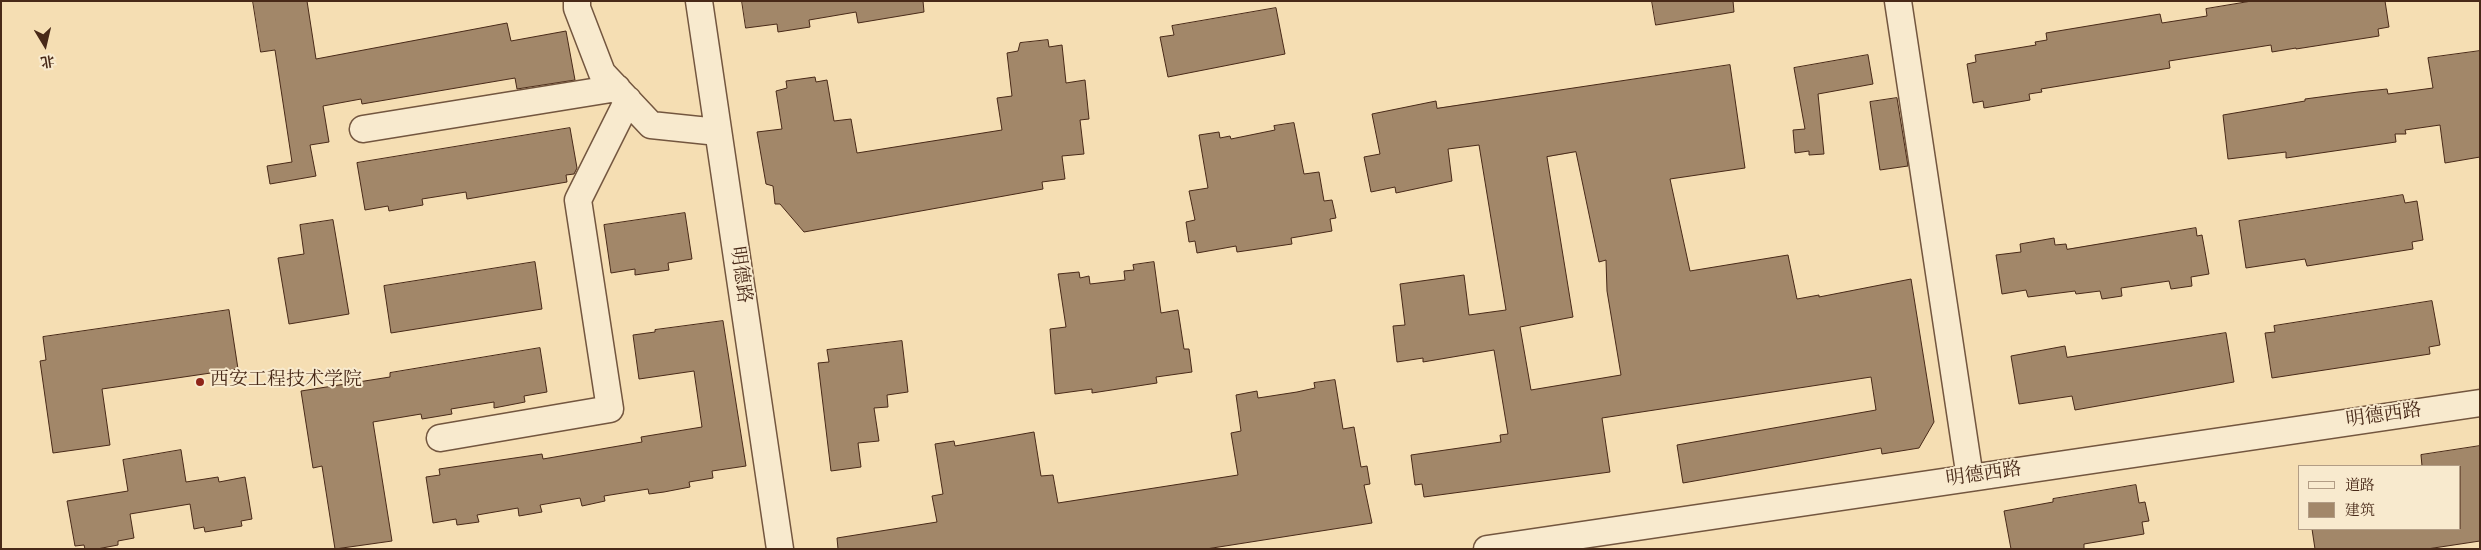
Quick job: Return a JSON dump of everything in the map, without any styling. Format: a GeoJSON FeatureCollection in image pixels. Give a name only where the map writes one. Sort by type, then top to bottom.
{"type":"FeatureCollection","features":[{"type":"Feature","properties":{"kind":"street"},"geometry":{"type":"LineString","coordinates":[[577,1],[577,8],[602,73],[651,125],[718,132]]}},
{"type":"Feature","properties":{"kind":"street","name":"明德路"},"geometry":{"type":"LineString","coordinates":[[698,1],[780,549]]}},
{"type":"Feature","properties":{"kind":"street"},"geometry":{"type":"LineString","coordinates":[[1898,1],[1970,478]]}},
{"type":"Feature","properties":{"kind":"street"},"geometry":{"type":"LineString","coordinates":[[363,129],[623,94]]}},
{"type":"Feature","properties":{"kind":"street"},"geometry":{"type":"LineString","coordinates":[[440,438],[610,409],[578,200],[623,94]]}},
{"type":"Feature","properties":{"kind":"street","name":"明德西路"},"geometry":{"type":"LineString","coordinates":[[1487,549],[2480,402]]}},
{"type":"Feature","properties":{"kind":"building"},"geometry":{"type":"Polygon","coordinates":[[[253,1],[307,1],[316,59],[507,23],[511,41],[566,31],[575,80],[517,89],[515,78],[362,104],[361,99],[323,106],[329,142],[310,145],[316,176],[270,184],[267,166],[292,162],[275,50],[261,52],[253,1]]]}},
{"type":"Feature","properties":{"kind":"building"},"geometry":{"type":"Polygon","coordinates":[[[742,1],[923,1],[924,12],[858,23],[856,12],[809,20],[810,27],[778,32],[777,24],[746,28],[742,1]]]}},
{"type":"Feature","properties":{"kind":"building"},"geometry":{"type":"Polygon","coordinates":[[[1652,1],[1733,1],[1734,12],[1656,25],[1652,1]]]}},
{"type":"Feature","properties":{"kind":"building"},"geometry":{"type":"Polygon","coordinates":[[[2252,1],[2385,1],[2389,27],[2378,29],[2379,36],[2296,49],[2272,52],[2271,45],[2169,61],[2170,68],[2041,89],[2042,92],[2029,94],[2030,100],[1984,108],[1983,101],[1973,103],[1967,64],[1976,62],[1975,55],[2036,45],[2035,42],[2047,40],[2046,33],[2160,14],[2162,23],[2207,16],[2206,9],[2252,1]]]}},
{"type":"Feature","properties":{"kind":"building"},"geometry":{"type":"Polygon","coordinates":[[[1276,8],[1285,54],[1168,77],[1160,37],[1174,35],[1172,26],[1276,8]]]}},
{"type":"Feature","properties":{"kind":"building"},"geometry":{"type":"Polygon","coordinates":[[[1048,40],[1049,47],[1062,45],[1066,83],[1085,80],[1089,119],[1080,120],[1084,154],[1062,156],[1065,179],[1042,182],[1043,189],[804,232],[780,204],[775,204],[773,186],[766,184],[757,132],[782,129],[776,91],[787,88],[786,81],[815,77],[816,82],[827,80],[834,121],[851,119],[857,153],[1002,130],[997,98],[1012,96],[1007,53],[1018,51],[1020,43],[1048,40]]]}},
{"type":"Feature","properties":{"kind":"building"},"geometry":{"type":"Polygon","coordinates":[[[2480,51],[2480,157],[2445,163],[2440,125],[2405,130],[2406,134],[2395,134],[2396,142],[2286,158],[2286,152],[2228,159],[2223,115],[2305,101],[2305,99],[2358,92],[2387,89],[2388,94],[2433,88],[2428,58],[2480,51]]]}},
{"type":"Feature","properties":{"kind":"building"},"geometry":{"type":"Polygon","coordinates":[[[1868,55],[1873,84],[1818,94],[1824,154],[1809,155],[1809,151],[1795,153],[1793,130],[1805,129],[1794,68],[1868,55]]]}},
{"type":"Feature","properties":{"kind":"building"},"geometry":{"type":"Polygon","coordinates":[[[1730,65],[1745,168],[1670,179],[1690,271],[1788,255],[1797,299],[1819,295],[1819,297],[1911,279],[1934,422],[1919,448],[1882,454],[1881,448],[1683,483],[1677,445],[1876,410],[1871,377],[1602,418],[1610,472],[1424,497],[1422,484],[1415,485],[1411,455],[1501,442],[1500,435],[1508,434],[1494,350],[1423,362],[1423,358],[1397,362],[1393,326],[1405,325],[1400,284],[1464,275],[1469,315],[1506,310],[1479,145],[1448,149],[1452,181],[1396,193],[1395,187],[1371,192],[1364,157],[1380,154],[1372,114],[1436,101],[1437,108],[1730,65]],[[1576,152],[1547,157],[1573,317],[1520,327],[1531,390],[1621,375],[1607,291],[1606,260],[1599,262],[1576,152]]]}},
{"type":"Feature","properties":{"kind":"building"},"geometry":{"type":"Polygon","coordinates":[[[1897,98],[1908,166],[1880,170],[1870,102],[1897,98]]]}},
{"type":"Feature","properties":{"kind":"building"},"geometry":{"type":"Polygon","coordinates":[[[1294,123],[1304,174],[1319,172],[1324,201],[1332,200],[1336,218],[1330,219],[1332,231],[1291,238],[1292,244],[1237,252],[1236,246],[1197,253],[1195,241],[1189,242],[1186,222],[1195,220],[1189,191],[1208,188],[1199,135],[1219,132],[1220,138],[1230,136],[1231,139],[1275,130],[1274,126],[1294,123]]]}},
{"type":"Feature","properties":{"kind":"building"},"geometry":{"type":"Polygon","coordinates":[[[570,128],[577,168],[574,174],[566,175],[567,182],[467,199],[466,192],[422,199],[423,205],[389,211],[388,206],[365,210],[357,163],[570,128]]]}},
{"type":"Feature","properties":{"kind":"building"},"geometry":{"type":"Polygon","coordinates":[[[2403,195],[2405,203],[2417,201],[2423,240],[2412,242],[2413,249],[2307,266],[2305,259],[2246,268],[2239,221],[2403,195]]]}},
{"type":"Feature","properties":{"kind":"building"},"geometry":{"type":"Polygon","coordinates":[[[685,213],[692,259],[668,263],[669,270],[635,275],[635,269],[611,273],[604,225],[685,213]]]}},
{"type":"Feature","properties":{"kind":"building"},"geometry":{"type":"Polygon","coordinates":[[[333,220],[349,314],[289,324],[278,258],[304,254],[300,225],[333,220]]]}},
{"type":"Feature","properties":{"kind":"building"},"geometry":{"type":"Polygon","coordinates":[[[2196,228],[2197,236],[2202,235],[2209,274],[2191,277],[2192,286],[2171,289],[2169,281],[2121,288],[2122,296],[2102,299],[2100,291],[2076,294],[2075,291],[2028,297],[2026,290],[2002,294],[1996,255],[2021,252],[2020,244],[2054,238],[2055,245],[2066,244],[2067,249],[2196,228]]]}},
{"type":"Feature","properties":{"kind":"building"},"geometry":{"type":"Polygon","coordinates":[[[535,262],[542,309],[391,333],[384,286],[535,262]]]}},
{"type":"Feature","properties":{"kind":"building"},"geometry":{"type":"Polygon","coordinates":[[[1154,262],[1161,313],[1178,310],[1184,349],[1189,349],[1192,372],[1156,377],[1157,383],[1092,393],[1092,389],[1055,394],[1050,329],[1066,327],[1058,274],[1079,272],[1080,278],[1089,276],[1090,284],[1125,280],[1124,271],[1134,270],[1133,265],[1154,262]]]}},
{"type":"Feature","properties":{"kind":"building"},"geometry":{"type":"Polygon","coordinates":[[[2432,301],[2440,345],[2429,347],[2430,354],[2272,378],[2265,333],[2275,332],[2274,326],[2432,301]]]}},
{"type":"Feature","properties":{"kind":"building"},"geometry":{"type":"Polygon","coordinates":[[[229,310],[238,369],[102,389],[110,445],[53,453],[40,361],[46,360],[43,337],[229,310]]]}},
{"type":"Feature","properties":{"kind":"building"},"geometry":{"type":"Polygon","coordinates":[[[723,321],[746,466],[712,471],[713,478],[689,482],[690,487],[664,492],[649,494],[648,489],[604,496],[605,501],[582,506],[580,498],[540,505],[542,512],[519,516],[518,508],[477,515],[479,522],[457,525],[456,519],[433,523],[426,477],[440,475],[439,469],[542,454],[543,459],[642,442],[641,437],[702,427],[694,371],[639,379],[633,335],[655,332],[655,330],[723,321]]]}},
{"type":"Feature","properties":{"kind":"building"},"geometry":{"type":"Polygon","coordinates":[[[2226,333],[2234,382],[2075,410],[2072,396],[2019,404],[2011,356],[2065,346],[2067,357],[2226,333]]]}},
{"type":"Feature","properties":{"kind":"building"},"geometry":{"type":"Polygon","coordinates":[[[902,341],[908,392],[887,395],[888,407],[874,408],[879,441],[858,443],[861,467],[831,471],[818,363],[829,362],[827,350],[902,341]]]}},
{"type":"Feature","properties":{"kind":"building"},"geometry":{"type":"Polygon","coordinates":[[[540,348],[547,392],[524,396],[525,402],[494,408],[494,402],[451,409],[452,414],[422,419],[421,414],[373,422],[392,541],[335,549],[322,466],[313,468],[301,391],[390,377],[390,373],[540,348]]]}},
{"type":"Feature","properties":{"kind":"building"},"geometry":{"type":"Polygon","coordinates":[[[1335,380],[1343,429],[1354,427],[1361,467],[1367,466],[1370,484],[1364,485],[1372,523],[1206,549],[838,549],[837,538],[937,522],[932,496],[943,494],[935,444],[954,441],[955,446],[1034,432],[1041,476],[1053,475],[1058,503],[1238,475],[1231,433],[1241,431],[1236,395],[1257,391],[1258,398],[1315,388],[1314,383],[1335,380]]]}},
{"type":"Feature","properties":{"kind":"building"},"geometry":{"type":"Polygon","coordinates":[[[2480,446],[2480,541],[2427,549],[2315,549],[2312,530],[2461,530],[2461,465],[2422,465],[2421,455],[2480,446]]]}},
{"type":"Feature","properties":{"kind":"building"},"geometry":{"type":"Polygon","coordinates":[[[181,450],[186,482],[218,477],[219,482],[245,477],[252,519],[241,521],[242,526],[205,532],[204,527],[194,529],[190,504],[130,514],[134,538],[118,541],[118,545],[97,549],[85,549],[84,545],[75,546],[67,501],[128,491],[123,460],[181,450]]]}},
{"type":"Feature","properties":{"kind":"building"},"geometry":{"type":"Polygon","coordinates":[[[2136,485],[2139,503],[2145,502],[2149,521],[2142,522],[2144,534],[2084,544],[2084,549],[2011,549],[2004,511],[2053,502],[2053,499],[2136,485]]]}},
{"type":"Feature","properties":{"kind":"place","name":"西安工程技术学院"},"geometry":{"type":"Point","coordinates":[200,382]}}]}
